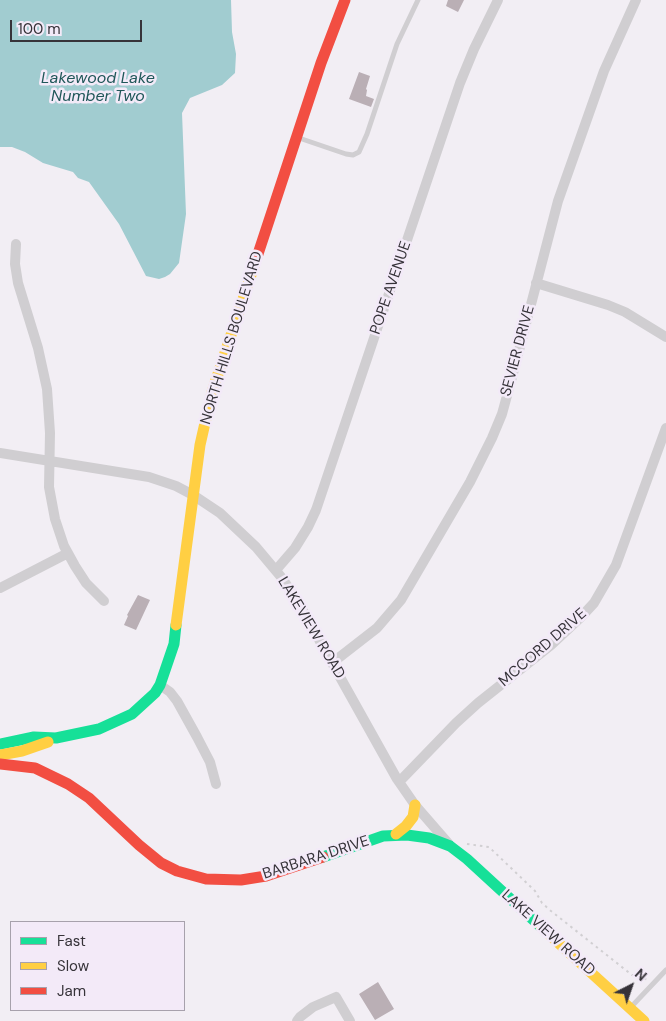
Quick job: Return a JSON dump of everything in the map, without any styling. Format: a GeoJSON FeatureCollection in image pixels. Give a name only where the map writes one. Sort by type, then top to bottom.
{"type":"FeatureCollection","features":[{"type":"Feature","properties":{"kind":"street","name":"NORTH HILLS BOULEVARD"},"geometry":{"type":"LineString","coordinates":[[0,744],[34,737],[56,738],[99,729],[132,714],[155,693],[160,685],[172,656],[192,495],[200,445],[212,392],[321,63],[346,0]]}},
{"type":"Feature","properties":{"kind":"street","name":"POPE AVENUE"},"geometry":{"type":"LineString","coordinates":[[276,570],[295,548],[316,510],[460,83],[498,0]]}},
{"type":"Feature","properties":{"kind":"street","name":"SEVIER DRIVE"},"geometry":{"type":"LineString","coordinates":[[332,663],[377,628],[401,600],[481,461],[502,414],[558,201],[604,72],[636,0]]}},
{"type":"Feature","properties":{"kind":"street"},"geometry":{"type":"LineString","coordinates":[[16,244],[15,264],[18,282],[38,348],[47,389],[50,433],[49,487],[54,519],[68,554],[86,583],[104,601]]}},
{"type":"Feature","properties":{"kind":"street"},"geometry":{"type":"LineString","coordinates":[[536,283],[625,312],[666,337]]}},
{"type":"Feature","properties":{"kind":"street","name":"MCCORD DRIVE"},"geometry":{"type":"LineString","coordinates":[[399,782],[456,723],[550,645],[594,603],[605,586],[619,557],[666,428]]}},
{"type":"Feature","properties":{"kind":"street","name":"LAKEVIEW ROAD"},"geometry":{"type":"LineString","coordinates":[[0,453],[148,477],[176,486],[220,513],[276,570],[298,602],[399,782],[415,805],[450,846]]}},
{"type":"Feature","properties":{"kind":"street"},"geometry":{"type":"LineString","coordinates":[[0,588],[68,554]]}},
{"type":"Feature","properties":{"kind":"street"},"geometry":{"type":"LineString","coordinates":[[160,685],[170,692],[177,701],[210,762],[216,784]]}},
{"type":"Feature","properties":{"kind":"street","name":"NORTH HILLS BOULEVARD"},"geometry":{"type":"LineString","coordinates":[[0,755],[41,746],[56,738]]}},
{"type":"Feature","properties":{"kind":"street"},"geometry":{"type":"LineString","coordinates":[[22,751],[35,768]]}},
{"type":"Feature","properties":{"kind":"street"},"geometry":{"type":"LineString","coordinates":[[0,764],[35,768]]}},
{"type":"Feature","properties":{"kind":"street","name":"BARBARA DRIVE"},"geometry":{"type":"LineString","coordinates":[[35,768],[68,784],[89,798],[161,863],[177,871],[206,879],[242,880],[266,876],[364,842],[396,834],[429,838],[450,846]]}},
{"type":"Feature","properties":{"kind":"street"},"geometry":{"type":"LineString","coordinates":[[396,834],[413,817],[415,805]]}},
{"type":"Feature","properties":{"kind":"street","name":"LAKE VIEW ROAD"},"geometry":{"type":"LineString","coordinates":[[450,846],[467,859],[644,1021]]}},
{"type":"Feature","properties":{"kind":"street"},"geometry":{"type":"LineString","coordinates":[[296,1021],[313,1007],[336,996],[350,1021]]}},
{"type":"Feature","properties":{"kind":"lane"},"geometry":{"type":"LineString","coordinates":[[296,137],[346,154],[353,155],[359,152],[367,134],[397,44],[418,0]]}},
{"type":"Feature","properties":{"kind":"lane"},"geometry":{"type":"LineString","coordinates":[[630,1008],[666,970]]}},
{"type":"Feature","properties":{"kind":"path"},"geometry":{"type":"LineString","coordinates":[[450,846],[463,843],[489,847],[535,891],[542,903],[551,911],[632,975],[655,982]]}},
{"type":"Feature","properties":{"kind":"water","name":"Lakewood Lake Number Two"},"geometry":{"type":"Polygon","coordinates":[[[0,0],[231,0],[232,32],[236,54],[235,73],[222,85],[190,98],[182,113],[186,214],[179,263],[170,274],[159,279],[146,276],[119,224],[89,182],[78,178],[73,172],[43,163],[25,152],[12,147],[0,147],[0,0]]]}},
{"type":"Feature","properties":{"kind":"building"},"geometry":{"type":"Polygon","coordinates":[[[448,0],[464,0],[458,12],[446,6],[448,0]]]}},
{"type":"Feature","properties":{"kind":"building"},"geometry":{"type":"Polygon","coordinates":[[[359,72],[370,76],[366,96],[374,99],[371,107],[349,99],[359,72]]]}},
{"type":"Feature","properties":{"kind":"building"},"geometry":{"type":"Polygon","coordinates":[[[138,595],[150,600],[136,630],[124,625],[127,615],[138,595]]]}},
{"type":"Feature","properties":{"kind":"building"},"geometry":{"type":"Polygon","coordinates":[[[378,982],[394,1009],[375,1020],[359,994],[378,982]]]}},
{"type":"Feature","properties":{"kind":"traffic: fast"},"geometry":{"type":"LineString","coordinates":[[0,744],[34,737],[56,738],[99,729],[132,714],[155,693],[160,685],[174,644],[176,625]]}},
{"type":"Feature","properties":{"kind":"traffic: fast"},"geometry":{"type":"LineString","coordinates":[[323,857],[383,836],[407,835],[429,838],[450,846],[467,859],[541,927]]}},
{"type":"Feature","properties":{"kind":"traffic: slow"},"geometry":{"type":"LineString","coordinates":[[176,625],[200,445],[212,392],[255,263]]}},
{"type":"Feature","properties":{"kind":"traffic: slow"},"geometry":{"type":"LineString","coordinates":[[0,755],[22,751],[48,742]]}},
{"type":"Feature","properties":{"kind":"traffic: slow"},"geometry":{"type":"LineString","coordinates":[[396,834],[413,817],[415,805]]}},
{"type":"Feature","properties":{"kind":"traffic: slow"},"geometry":{"type":"LineString","coordinates":[[541,927],[644,1021]]}},
{"type":"Feature","properties":{"kind":"traffic: jam"},"geometry":{"type":"LineString","coordinates":[[255,263],[321,63],[345,0]]}},
{"type":"Feature","properties":{"kind":"traffic: jam"},"geometry":{"type":"LineString","coordinates":[[0,764],[35,768],[68,784],[89,798],[161,863],[177,871],[206,879],[241,880],[266,876],[323,857]]}}]}
